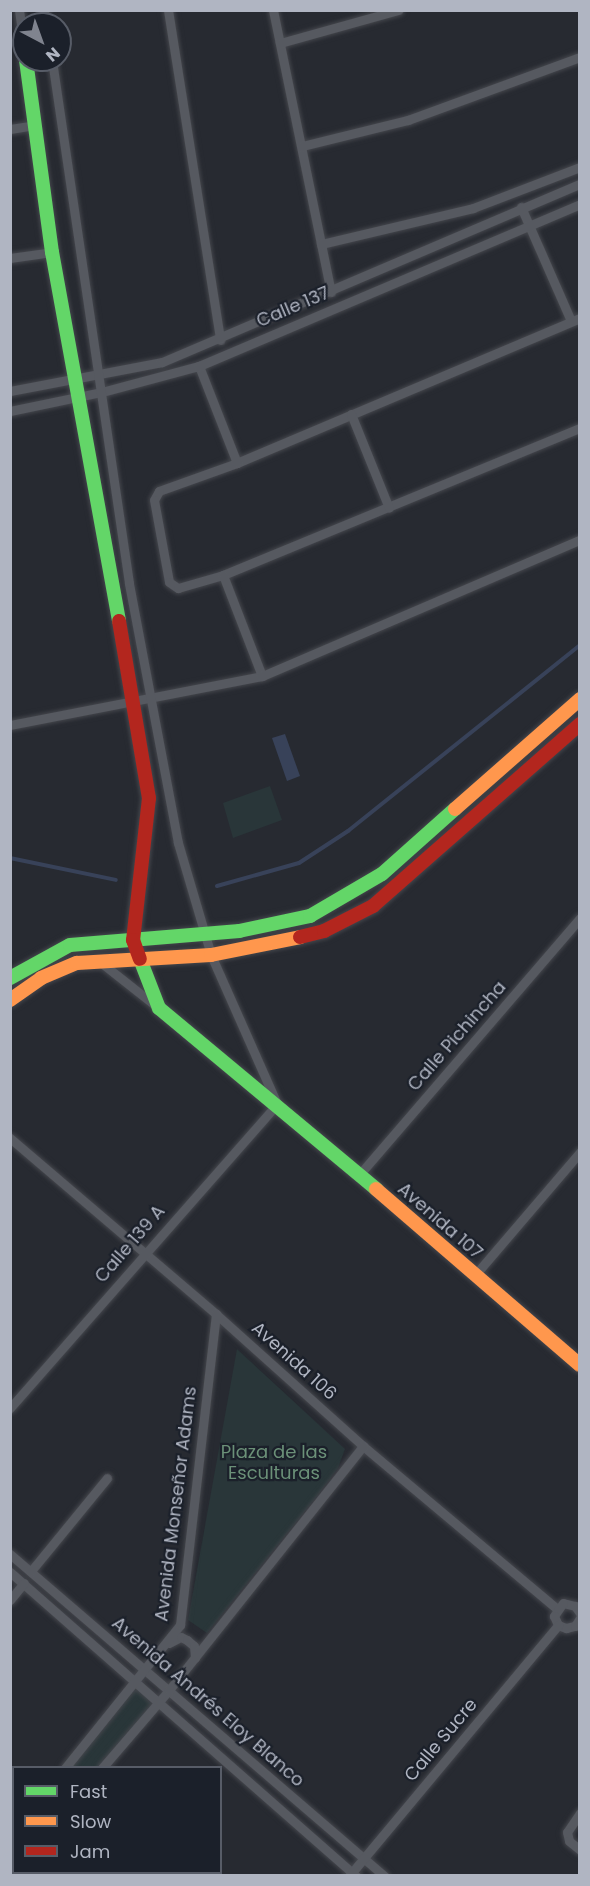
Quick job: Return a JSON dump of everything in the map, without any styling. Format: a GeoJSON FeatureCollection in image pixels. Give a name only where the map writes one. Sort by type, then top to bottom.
{"type":"FeatureCollection","features":[{"type":"Feature","properties":{"kind":"street"},"geometry":{"type":"LineString","coordinates":[[168,10],[220,340]]}},
{"type":"Feature","properties":{"kind":"street"},"geometry":{"type":"LineString","coordinates":[[273,10],[331,292]]}},
{"type":"Feature","properties":{"kind":"street"},"geometry":{"type":"LineString","coordinates":[[280,43],[398,10]]}},
{"type":"Feature","properties":{"kind":"street"},"geometry":{"type":"LineString","coordinates":[[302,146],[408,120],[579,57]]}},
{"type":"Feature","properties":{"kind":"street"},"geometry":{"type":"LineString","coordinates":[[28,72],[52,252],[81,397],[149,798],[133,940],[142,958],[159,1008]]}},
{"type":"Feature","properties":{"kind":"street"},"geometry":{"type":"LineString","coordinates":[[54,72],[129,583],[153,700],[178,843],[211,954],[277,1104]]}},
{"type":"Feature","properties":{"kind":"street"},"geometry":{"type":"LineString","coordinates":[[10,129],[35,125]]}},
{"type":"Feature","properties":{"kind":"street"},"geometry":{"type":"LineString","coordinates":[[321,244],[473,208],[579,166]]}},
{"type":"Feature","properties":{"kind":"street"},"geometry":{"type":"LineString","coordinates":[[10,391],[97,372],[162,362],[220,340],[521,207],[579,184]]}},
{"type":"Feature","properties":{"kind":"street","name":"Calle 137"},"geometry":{"type":"LineString","coordinates":[[10,411],[102,392],[199,366],[579,204]]}},
{"type":"Feature","properties":{"kind":"street"},"geometry":{"type":"LineString","coordinates":[[521,207],[575,320],[237,463],[166,486],[154,500],[169,582],[178,588],[223,575],[579,428]]}},
{"type":"Feature","properties":{"kind":"street"},"geometry":{"type":"LineString","coordinates":[[10,258],[52,252]]}},
{"type":"Feature","properties":{"kind":"street"},"geometry":{"type":"LineString","coordinates":[[199,366],[237,463]]}},
{"type":"Feature","properties":{"kind":"street"},"geometry":{"type":"LineString","coordinates":[[351,414],[389,508]]}},
{"type":"Feature","properties":{"kind":"street"},"geometry":{"type":"LineString","coordinates":[[10,725],[153,700],[262,676],[579,540]]}},
{"type":"Feature","properties":{"kind":"street"},"geometry":{"type":"LineString","coordinates":[[223,575],[262,676]]}},
{"type":"Feature","properties":{"kind":"street"},"geometry":{"type":"LineString","coordinates":[[10,978],[33,962],[70,945],[239,932],[310,916],[360,892],[579,699]]}},
{"type":"Feature","properties":{"kind":"street"},"geometry":{"type":"LineString","coordinates":[[10,1000],[41,978],[77,963],[211,954],[293,941],[324,931],[373,906],[579,724]]}},
{"type":"Feature","properties":{"kind":"street"},"geometry":{"type":"LineString","coordinates":[[399,859],[412,872]]}},
{"type":"Feature","properties":{"kind":"street","name":"Calle Pichincha"},"geometry":{"type":"LineString","coordinates":[[359,1175],[579,918]]}},
{"type":"Feature","properties":{"kind":"street"},"geometry":{"type":"LineString","coordinates":[[99,961],[159,1008]]}},
{"type":"Feature","properties":{"kind":"street","name":"Avenida 107"},"geometry":{"type":"LineString","coordinates":[[159,1008],[277,1104],[579,1365]]}},
{"type":"Feature","properties":{"kind":"street","name":"Calle 139 A"},"geometry":{"type":"LineString","coordinates":[[10,1408],[277,1104]]}},
{"type":"Feature","properties":{"kind":"street","name":"Avenida 106"},"geometry":{"type":"LineString","coordinates":[[10,1138],[216,1314],[363,1446],[556,1608]]}},
{"type":"Feature","properties":{"kind":"street"},"geometry":{"type":"LineString","coordinates":[[475,1275],[579,1152]]}},
{"type":"Feature","properties":{"kind":"street","name":"Avenida Monseñor Adams"},"geometry":{"type":"LineString","coordinates":[[66,1766],[169,1642],[180,1625],[216,1314]]}},
{"type":"Feature","properties":{"kind":"street"},"geometry":{"type":"LineString","coordinates":[[103,1766],[169,1690],[363,1446]]}},
{"type":"Feature","properties":{"kind":"street"},"geometry":{"type":"LineString","coordinates":[[31,1571],[107,1478]]}},
{"type":"Feature","properties":{"kind":"street","name":"Avenida Andrés Eloy Blanco"},"geometry":{"type":"LineString","coordinates":[[10,1554],[385,1875]]}},
{"type":"Feature","properties":{"kind":"street","name":"Avenida Andrés Eloy Blanco"},"geometry":{"type":"LineString","coordinates":[[10,1572],[138,1680],[352,1874]]}},
{"type":"Feature","properties":{"kind":"street"},"geometry":{"type":"LineString","coordinates":[[10,1600],[24,1583]]}},
{"type":"Feature","properties":{"kind":"street"},"geometry":{"type":"LineString","coordinates":[[567,1603],[578,1614],[566,1628],[558,1625],[556,1608],[567,1603]]}},
{"type":"Feature","properties":{"kind":"street","name":"Calle Sucre"},"geometry":{"type":"LineString","coordinates":[[352,1874],[558,1625]]}},
{"type":"Feature","properties":{"kind":"street"},"geometry":{"type":"LineString","coordinates":[[169,1642],[181,1637],[188,1640],[194,1646],[195,1658]]}},
{"type":"Feature","properties":{"kind":"street"},"geometry":{"type":"LineString","coordinates":[[579,1813],[567,1832],[569,1841],[579,1851]]}},
{"type":"Feature","properties":{"kind":"green space"},"geometry":{"type":"Polygon","coordinates":[[[270,786],[282,820],[233,838],[223,803],[270,786]]]}},
{"type":"Feature","properties":{"kind":"green space","name":"Plaza de las Esculturas"},"geometry":{"type":"Polygon","coordinates":[[[237,1349],[345,1449],[338,1468],[318,1495],[207,1633],[188,1620],[237,1349]]]}},
{"type":"Feature","properties":{"kind":"green space"},"geometry":{"type":"Polygon","coordinates":[[[138,1680],[160,1701],[103,1766],[67,1766],[138,1680]]]}},
{"type":"Feature","properties":{"kind":"water"},"geometry":{"type":"Polygon","coordinates":[[[285,734],[300,776],[287,781],[272,738],[285,734]]]}},
{"type":"Feature","properties":{"kind":"waterway"},"geometry":{"type":"LineString","coordinates":[[217,886],[299,863],[348,831],[580,645]]}},
{"type":"Feature","properties":{"kind":"waterway"},"geometry":{"type":"LineString","coordinates":[[10,858],[116,880]]}},
{"type":"Feature","properties":{"kind":"traffic: fast"},"geometry":{"type":"LineString","coordinates":[[28,72],[52,252],[119,621]]}},
{"type":"Feature","properties":{"kind":"traffic: fast"},"geometry":{"type":"LineString","coordinates":[[10,978],[70,945],[239,931],[310,916],[382,874],[455,809]]}},
{"type":"Feature","properties":{"kind":"traffic: fast"},"geometry":{"type":"LineString","coordinates":[[140,959],[159,1008],[376,1189]]}},
{"type":"Feature","properties":{"kind":"traffic: slow"},"geometry":{"type":"LineString","coordinates":[[455,809],[580,699]]}},
{"type":"Feature","properties":{"kind":"traffic: slow"},"geometry":{"type":"LineString","coordinates":[[10,1000],[41,978],[77,963],[211,955],[300,937]]}},
{"type":"Feature","properties":{"kind":"traffic: slow"},"geometry":{"type":"LineString","coordinates":[[376,1189],[580,1365]]}},
{"type":"Feature","properties":{"kind":"traffic: jam"},"geometry":{"type":"LineString","coordinates":[[119,621],[149,798],[133,940],[140,959]]}},
{"type":"Feature","properties":{"kind":"traffic: jam"},"geometry":{"type":"LineString","coordinates":[[300,937],[324,931],[373,906],[580,724]]}}]}
